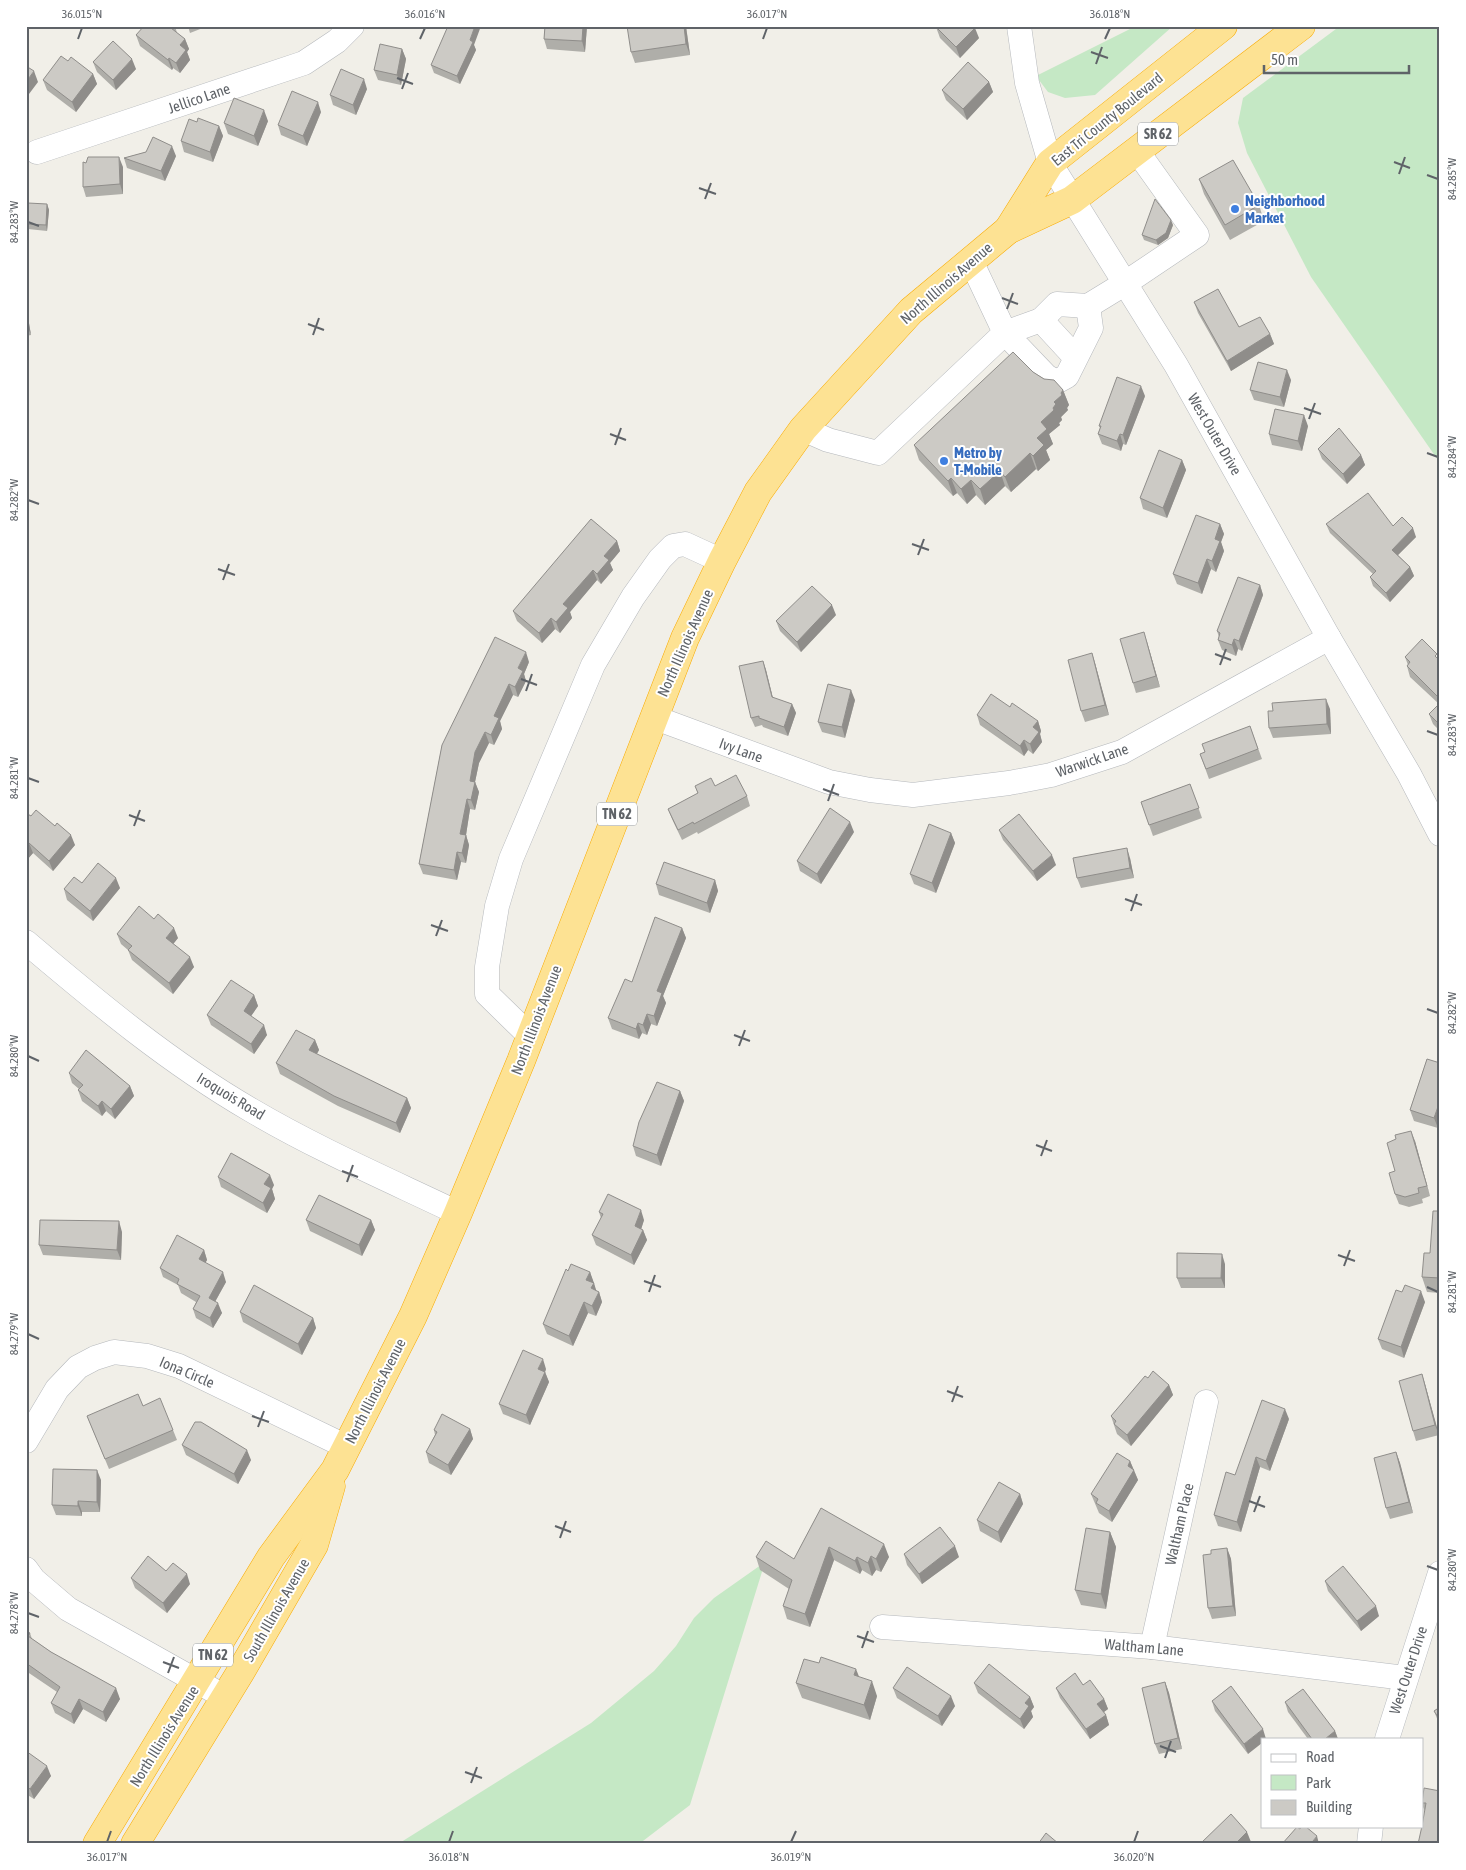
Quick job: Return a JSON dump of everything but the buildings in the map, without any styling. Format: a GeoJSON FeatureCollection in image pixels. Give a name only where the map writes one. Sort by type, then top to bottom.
{"type":"FeatureCollection","features":[{"type":"Feature","properties":{"kind":"highway","name":"East Tri County Boulevard"},"geometry":{"type":"LineString","coordinates":[[1008,230],[1050,163],[1223,26]]}},
{"type":"Feature","properties":{"kind":"highway","name":"SR 62"},"geometry":{"type":"LineString","coordinates":[[1008,230],[1072,200],[1301,26]]}},
{"type":"Feature","properties":{"kind":"highway","name":"North Illinois Avenue"},"geometry":{"type":"LineString","coordinates":[[97,1844],[197,1682],[271,1557],[341,1459],[413,1316],[458,1213],[530,1036],[685,638],[758,492],[803,429],[911,310],[1008,230]]}},
{"type":"Feature","properties":{"kind":"highway","name":"South Illinois Avenue"},"geometry":{"type":"LineString","coordinates":[[135,1844],[225,1697],[314,1544],[341,1459]]}},
{"type":"Feature","properties":{"kind":"street","name":"Jellico Lane"},"geometry":{"type":"LineString","coordinates":[[37,152],[304,63],[337,41],[352,26]]}},
{"type":"Feature","properties":{"kind":"street","name":"West Outer Drive"},"geometry":{"type":"LineString","coordinates":[[1019,26],[1027,83],[1050,163],[1176,365],[1329,638],[1409,774],[1440,834]]}},
{"type":"Feature","properties":{"kind":"street"},"geometry":{"type":"LineString","coordinates":[[803,429],[828,440],[878,452],[1006,332],[1041,320],[1057,304],[1088,306],[1197,235],[1137,151]]}},
{"type":"Feature","properties":{"kind":"street"},"geometry":{"type":"LineString","coordinates":[[971,260],[1006,332],[1046,376],[1056,382],[1067,376],[1091,328],[1088,306]]}},
{"type":"Feature","properties":{"kind":"street"},"geometry":{"type":"LineString","coordinates":[[1041,320],[1076,358]]}},
{"type":"Feature","properties":{"kind":"street"},"geometry":{"type":"LineString","coordinates":[[530,1036],[488,994],[487,967],[497,906],[510,859],[593,665],[633,597],[660,559],[673,546],[685,544],[722,561]]}},
{"type":"Feature","properties":{"kind":"street","name":"Warwick Lane"},"geometry":{"type":"LineString","coordinates":[[829,782],[870,790],[913,795],[1009,783],[1079,767],[1122,752],[1329,638]]}},
{"type":"Feature","properties":{"kind":"street","name":"Ivy Lane"},"geometry":{"type":"LineString","coordinates":[[653,718],[829,782]]}},
{"type":"Feature","properties":{"kind":"street","name":"Iroquois Road"},"geometry":{"type":"LineString","coordinates":[[26,942],[162,1052],[215,1088],[260,1115],[458,1213]]}},
{"type":"Feature","properties":{"kind":"street","name":"Iona Circle"},"geometry":{"type":"LineString","coordinates":[[26,1440],[57,1389],[78,1367],[95,1358],[114,1352],[147,1356],[179,1366],[341,1459]]}},
{"type":"Feature","properties":{"kind":"street","name":"Waltham Place"},"geometry":{"type":"LineString","coordinates":[[1152,1647],[1206,1402]]}},
{"type":"Feature","properties":{"kind":"street"},"geometry":{"type":"LineString","coordinates":[[26,1569],[34,1580],[68,1609],[225,1697]]}},
{"type":"Feature","properties":{"kind":"street","name":"West Outer Drive"},"geometry":{"type":"LineString","coordinates":[[1387,1738],[1404,1678],[1440,1573]]}},
{"type":"Feature","properties":{"kind":"street","name":"Waltham Lane"},"geometry":{"type":"LineString","coordinates":[[882,1627],[1152,1647],[1404,1678]]}},
{"type":"Feature","properties":{"kind":"street"},"geometry":{"type":"LineString","coordinates":[[1369,1844],[1371,1828]]}},
{"type":"Feature","properties":{"kind":"green space"},"geometry":{"type":"Polygon","coordinates":[[[1136,26],[1173,26],[1095,95],[1065,98],[1048,92],[1036,76],[1136,26]]]}},
{"type":"Feature","properties":{"kind":"green space"},"geometry":{"type":"Polygon","coordinates":[[[1340,26],[1440,26],[1440,463],[1311,277],[1247,153],[1238,123],[1243,98],[1340,26]]]}},
{"type":"Feature","properties":{"kind":"green space"},"geometry":{"type":"Polygon","coordinates":[[[765,1562],[690,1805],[639,1844],[398,1844],[591,1723],[654,1671],[676,1646],[694,1618],[714,1598],[765,1562]]]}},
{"type":"Feature","properties":{"kind":"place","name":"Neighborhood Market"},"geometry":{"type":"Point","coordinates":[1235,209]}},
{"type":"Feature","properties":{"kind":"place","name":"Metro by T-Mobile"},"geometry":{"type":"Point","coordinates":[944,461]}}]}
